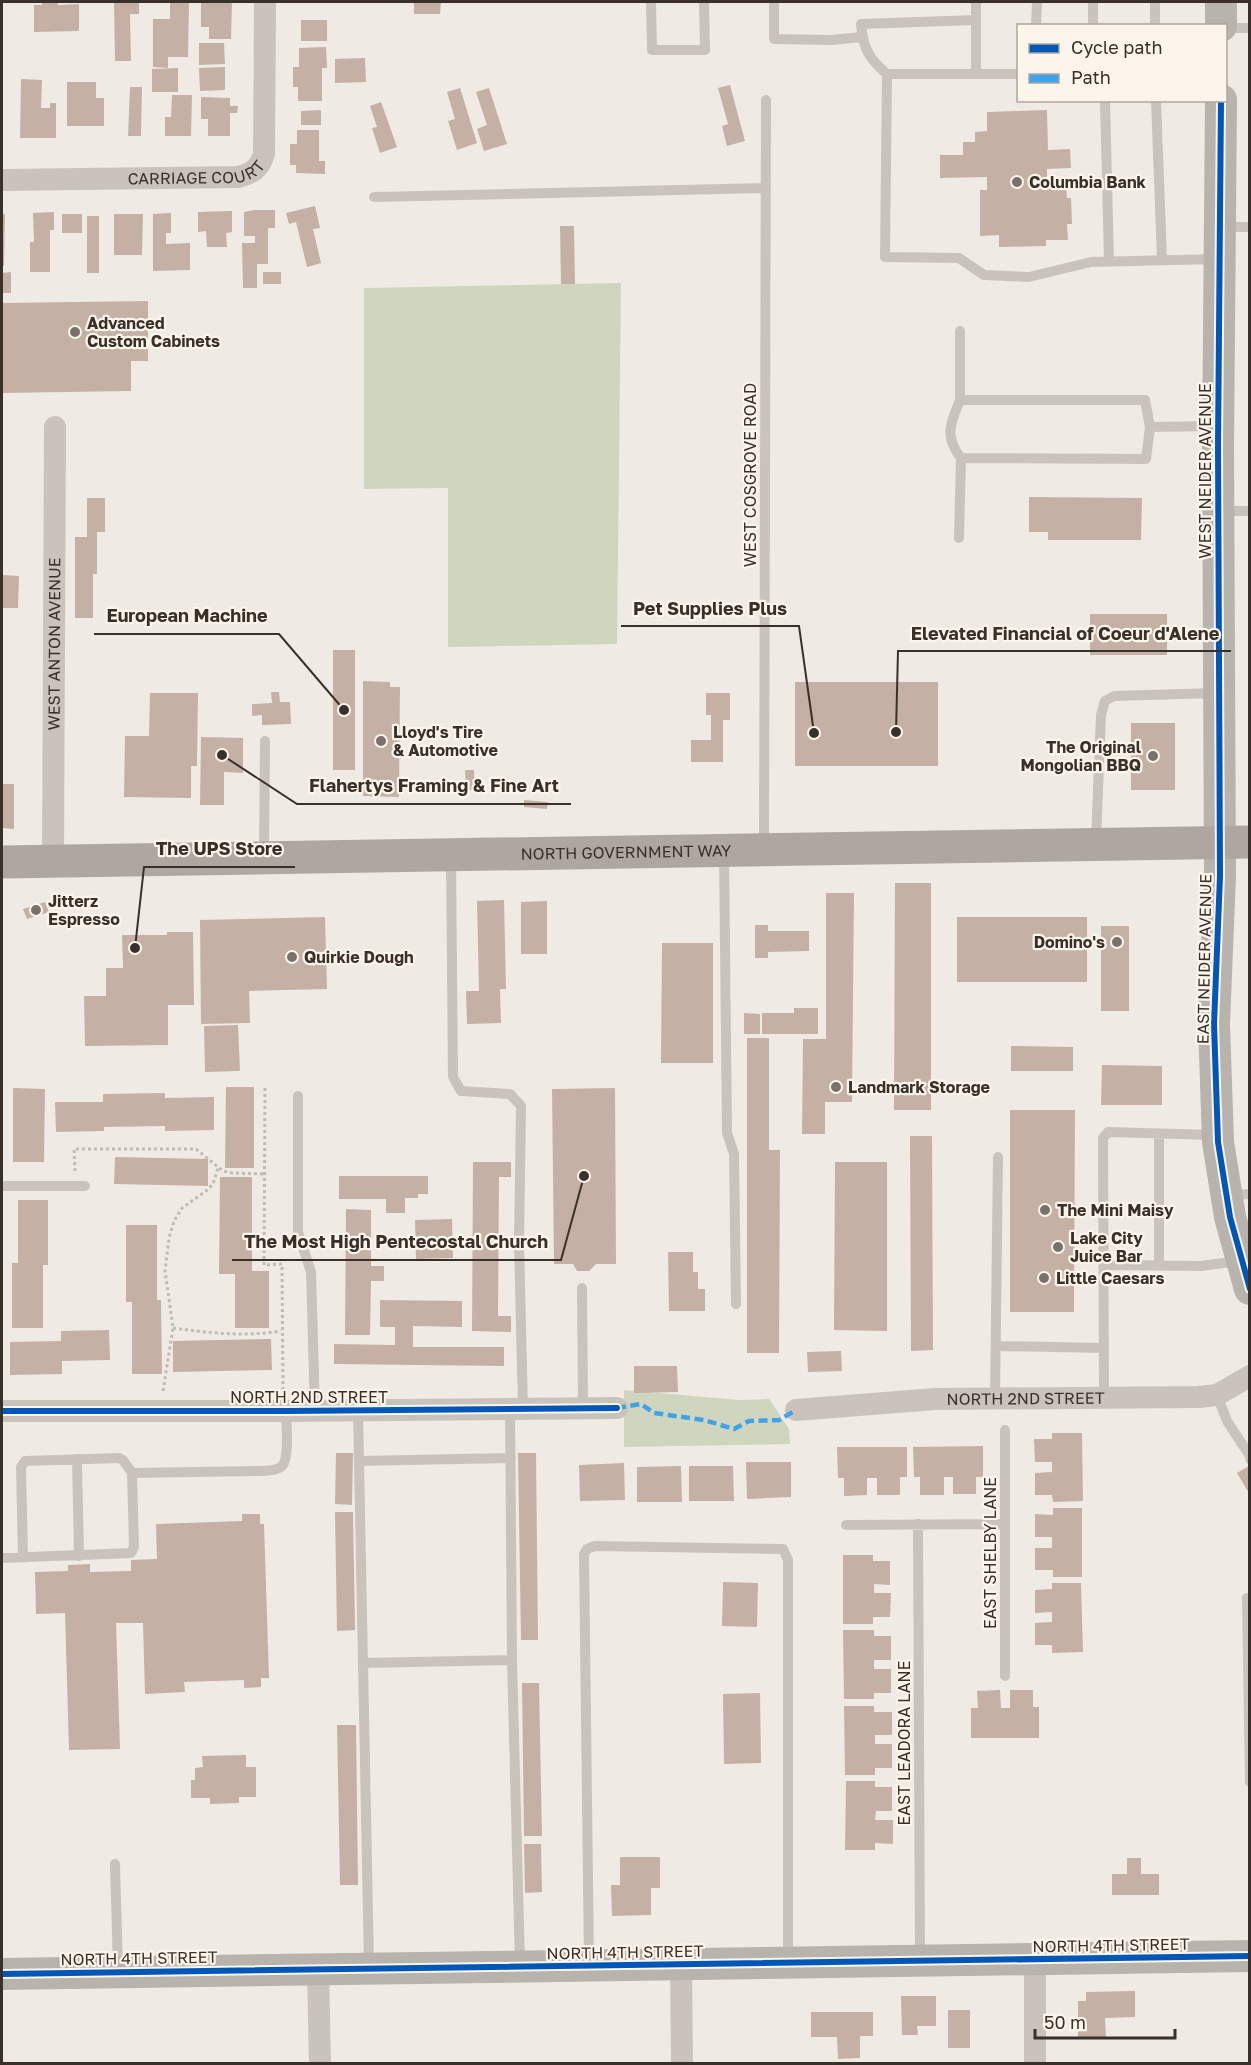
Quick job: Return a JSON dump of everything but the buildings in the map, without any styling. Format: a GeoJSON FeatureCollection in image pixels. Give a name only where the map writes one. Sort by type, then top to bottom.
{"type":"FeatureCollection","features":[{"type":"Feature","properties":{"kind":"main road"},"geometry":{"type":"LineString","coordinates":[[1221,2],[1221,24]]}},
{"type":"Feature","properties":{"kind":"main road","name":"WEST NEIDER AVENUE"},"geometry":{"type":"LineString","coordinates":[[1221,102],[1234,227],[1219,259],[1219,692],[1234,842]]}},
{"type":"Feature","properties":{"kind":"main road","name":"NORTH GOVERNMENT WAY"},"geometry":{"type":"LineString","coordinates":[[2,862],[1234,842]]}},
{"type":"Feature","properties":{"kind":"main road","name":"EAST NEIDER AVENUE"},"geometry":{"type":"LineString","coordinates":[[1234,842],[1214,1024],[1218,1136],[1238,1195],[1230,1218],[1245,1275]]}},
{"type":"Feature","properties":{"kind":"main road","name":"NORTH 4TH STREET"},"geometry":{"type":"LineString","coordinates":[[2,1974],[1250,1956]]}},
{"type":"Feature","properties":{"kind":"street","name":"CARRIAGE COURT"},"geometry":{"type":"LineString","coordinates":[[2,180],[238,177],[252,173],[261,164],[264,154],[265,2]]}},
{"type":"Feature","properties":{"kind":"street","name":"WEST ANTON AVENUE"},"geometry":{"type":"LineString","coordinates":[[53,862],[55,428]]}},
{"type":"Feature","properties":{"kind":"street","name":"NORTH 2ND STREET"},"geometry":{"type":"LineString","coordinates":[[795,1410],[935,1399],[1199,1397],[1217,1395],[1250,1376]]}},
{"type":"Feature","properties":{"kind":"street","name":"NORTH 2ND STREET"},"geometry":{"type":"LineString","coordinates":[[2,1411],[284,1402],[315,1411],[617,1408]]}},
{"type":"Feature","properties":{"kind":"street"},"geometry":{"type":"LineString","coordinates":[[1035,1960],[1035,2064]]}},
{"type":"Feature","properties":{"kind":"street"},"geometry":{"type":"LineString","coordinates":[[681,1964],[682,2064]]}},
{"type":"Feature","properties":{"kind":"street"},"geometry":{"type":"LineString","coordinates":[[318,1968],[320,2064]]}},
{"type":"Feature","properties":{"kind":"lane"},"geometry":{"type":"LineString","coordinates":[[651,2],[652,50],[705,50],[704,2]]}},
{"type":"Feature","properties":{"kind":"lane"},"geometry":{"type":"LineString","coordinates":[[774,2],[774,39],[831,40],[862,37]]}},
{"type":"Feature","properties":{"kind":"lane"},"geometry":{"type":"LineString","coordinates":[[976,2],[976,74]]}},
{"type":"Feature","properties":{"kind":"lane"},"geometry":{"type":"LineString","coordinates":[[1036,24],[1037,2]]}},
{"type":"Feature","properties":{"kind":"lane"},"geometry":{"type":"LineString","coordinates":[[1093,2],[1093,24]]}},
{"type":"Feature","properties":{"kind":"lane"},"geometry":{"type":"LineString","coordinates":[[1155,2],[1155,24]]}},
{"type":"Feature","properties":{"kind":"lane"},"geometry":{"type":"LineString","coordinates":[[976,20],[861,24],[862,42],[873,63],[887,74],[1017,74]]}},
{"type":"Feature","properties":{"kind":"lane"},"geometry":{"type":"LineString","coordinates":[[1227,28],[1250,28]]}},
{"type":"Feature","properties":{"kind":"lane"},"geometry":{"type":"LineString","coordinates":[[887,74],[885,257],[959,258],[984,275],[1018,277],[1029,277],[1091,262],[1219,259]]}},
{"type":"Feature","properties":{"kind":"lane","name":"WEST COSGROVE ROAD"},"geometry":{"type":"LineString","coordinates":[[764,849],[766,100]]}},
{"type":"Feature","properties":{"kind":"lane"},"geometry":{"type":"LineString","coordinates":[[1105,102],[1108,261]]}},
{"type":"Feature","properties":{"kind":"lane"},"geometry":{"type":"LineString","coordinates":[[1156,102],[1162,259]]}},
{"type":"Feature","properties":{"kind":"lane"},"geometry":{"type":"LineString","coordinates":[[374,197],[766,188]]}},
{"type":"Feature","properties":{"kind":"lane"},"geometry":{"type":"LineString","coordinates":[[958,538],[961,458],[951,446],[951,423],[960,400],[960,331]]}},
{"type":"Feature","properties":{"kind":"lane"},"geometry":{"type":"LineString","coordinates":[[960,400],[1145,400],[1150,427],[1146,459],[961,458]]}},
{"type":"Feature","properties":{"kind":"lane"},"geometry":{"type":"LineString","coordinates":[[1150,427],[1218,425]]}},
{"type":"Feature","properties":{"kind":"lane"},"geometry":{"type":"LineString","coordinates":[[1218,511],[1250,511]]}},
{"type":"Feature","properties":{"kind":"lane"},"geometry":{"type":"LineString","coordinates":[[1096,844],[1101,715],[1106,701],[1114,696],[1219,692]]}},
{"type":"Feature","properties":{"kind":"lane"},"geometry":{"type":"LineString","coordinates":[[264,858],[265,741]]}},
{"type":"Feature","properties":{"kind":"lane"},"geometry":{"type":"LineString","coordinates":[[724,850],[727,1133],[734,1154],[736,1304]]}},
{"type":"Feature","properties":{"kind":"lane"},"geometry":{"type":"LineString","coordinates":[[451,855],[453,1077],[462,1091],[510,1094],[522,1106],[517,1409],[511,1458],[512,1660],[520,1966]]}},
{"type":"Feature","properties":{"kind":"lane"},"geometry":{"type":"LineString","coordinates":[[298,1096],[298,1232],[311,1272],[315,1411]]}},
{"type":"Feature","properties":{"kind":"lane"},"geometry":{"type":"LineString","coordinates":[[1104,1398],[1103,1138],[1108,1132],[1218,1136]]}},
{"type":"Feature","properties":{"kind":"lane"},"geometry":{"type":"LineString","coordinates":[[1159,1134],[1159,1266]]}},
{"type":"Feature","properties":{"kind":"lane"},"geometry":{"type":"LineString","coordinates":[[995,1399],[998,1157]]}},
{"type":"Feature","properties":{"kind":"lane"},"geometry":{"type":"LineString","coordinates":[[2,1186],[85,1186]]}},
{"type":"Feature","properties":{"kind":"lane"},"geometry":{"type":"LineString","coordinates":[[1104,1265],[1201,1266],[1245,1275]]}},
{"type":"Feature","properties":{"kind":"lane"},"geometry":{"type":"LineString","coordinates":[[582,1288],[583,1408]]}},
{"type":"Feature","properties":{"kind":"lane"},"geometry":{"type":"LineString","coordinates":[[996,1346],[1104,1348]]}},
{"type":"Feature","properties":{"kind":"lane"},"geometry":{"type":"LineString","coordinates":[[1217,1395],[1227,1421],[1250,1456]]}},
{"type":"Feature","properties":{"kind":"lane"},"geometry":{"type":"LineString","coordinates":[[132,1473],[277,1469],[283,1465],[286,1458],[284,1402]]}},
{"type":"Feature","properties":{"kind":"lane"},"geometry":{"type":"LineString","coordinates":[[358,1411],[369,1968]]}},
{"type":"Feature","properties":{"kind":"lane","name":"EAST SHELBY LANE"},"geometry":{"type":"LineString","coordinates":[[1005,1430],[1005,1676]]}},
{"type":"Feature","properties":{"kind":"lane"},"geometry":{"type":"LineString","coordinates":[[2,1558],[23,1558],[127,1555],[133,1550],[132,1473],[123,1460],[119,1458],[77,1459],[22,1463],[23,1558]]}},
{"type":"Feature","properties":{"kind":"lane"},"geometry":{"type":"LineString","coordinates":[[359,1461],[511,1458]]}},
{"type":"Feature","properties":{"kind":"lane"},"geometry":{"type":"LineString","coordinates":[[77,1459],[79,1556]]}},
{"type":"Feature","properties":{"kind":"lane","name":"EAST LEADORA LANE"},"geometry":{"type":"LineString","coordinates":[[918,1524],[920,1961]]}},
{"type":"Feature","properties":{"kind":"lane"},"geometry":{"type":"LineString","coordinates":[[846,1525],[1005,1524]]}},
{"type":"Feature","properties":{"kind":"lane"},"geometry":{"type":"LineString","coordinates":[[589,1966],[584,1554],[587,1549],[595,1546],[783,1549],[786,1552],[788,1560],[788,1963]]}},
{"type":"Feature","properties":{"kind":"lane"},"geometry":{"type":"LineString","coordinates":[[1250,1598],[1247,1598],[1250,1782]]}},
{"type":"Feature","properties":{"kind":"lane"},"geometry":{"type":"LineString","coordinates":[[363,1663],[512,1660]]}},
{"type":"Feature","properties":{"kind":"lane"},"geometry":{"type":"LineString","coordinates":[[115,1864],[118,1972]]}},
{"type":"Feature","properties":{"kind":"path"},"geometry":{"type":"LineString","coordinates":[[265,1088],[264,1265],[282,1264],[284,1402]]}},
{"type":"Feature","properties":{"kind":"path"},"geometry":{"type":"LineString","coordinates":[[66,1172],[75,1172],[74,1149],[196,1149],[218,1168],[232,1173],[264,1174]]}},
{"type":"Feature","properties":{"kind":"path"},"geometry":{"type":"LineString","coordinates":[[162,1394],[173,1328],[165,1270],[169,1238],[174,1221],[182,1208],[213,1184],[218,1168]]}},
{"type":"Feature","properties":{"kind":"path"},"geometry":{"type":"LineString","coordinates":[[173,1328],[234,1335],[260,1335],[282,1331]]}},
{"type":"Feature","properties":{"kind":"green space"},"geometry":{"type":"Polygon","coordinates":[[[621,283],[617,644],[448,647],[448,488],[364,489],[364,288],[621,283]]]}},
{"type":"Feature","properties":{"kind":"green space"},"geometry":{"type":"Polygon","coordinates":[[[624,1390],[740,1400],[769,1399],[789,1429],[790,1444],[624,1447],[624,1390]]]}},
{"type":"Feature","properties":{"kind":"marked path"},"geometry":{"type":"LineString","coordinates":[[617,1408],[641,1404],[654,1413],[704,1420],[734,1429],[749,1421],[779,1420],[796,1410]]}},
{"type":"Feature","properties":{"kind":"cycle path"},"geometry":{"type":"LineString","coordinates":[[1221,102],[1218,446],[1220,876],[1214,1024],[1218,1142],[1230,1217],[1250,1289]]}},
{"type":"Feature","properties":{"kind":"cycle path"},"geometry":{"type":"LineString","coordinates":[[2,1411],[617,1408]]}},
{"type":"Feature","properties":{"kind":"cycle path"},"geometry":{"type":"LineString","coordinates":[[2,1974],[1250,1956]]}},
{"type":"Feature","properties":{"kind":"place","name":"Columbia Bank"},"geometry":{"type":"Point","coordinates":[1017,182]}},
{"type":"Feature","properties":{"kind":"place","name":"Advanced Custom Cabinets"},"geometry":{"type":"Point","coordinates":[75,332]}},
{"type":"Feature","properties":{"kind":"place","name":"European Machine"},"geometry":{"type":"Point","coordinates":[344,710]}},
{"type":"Feature","properties":{"kind":"place","name":"Elevated Financial of Coeur d'Alene"},"geometry":{"type":"Point","coordinates":[896,732]}},
{"type":"Feature","properties":{"kind":"place","name":"Pet Supplies Plus"},"geometry":{"type":"Point","coordinates":[814,733]}},
{"type":"Feature","properties":{"kind":"place","name":"Lloyd's Tire & Automotive"},"geometry":{"type":"Point","coordinates":[381,741]}},
{"type":"Feature","properties":{"kind":"place","name":"Flahertys Framing & Fine Art"},"geometry":{"type":"Point","coordinates":[222,755]}},
{"type":"Feature","properties":{"kind":"place","name":"The Original Mongolian BBQ"},"geometry":{"type":"Point","coordinates":[1153,756]}},
{"type":"Feature","properties":{"kind":"place","name":"Jitterz Espresso"},"geometry":{"type":"Point","coordinates":[36,910]}},
{"type":"Feature","properties":{"kind":"place","name":"Domino's"},"geometry":{"type":"Point","coordinates":[1117,942]}},
{"type":"Feature","properties":{"kind":"place","name":"The UPS Store"},"geometry":{"type":"Point","coordinates":[135,948]}},
{"type":"Feature","properties":{"kind":"place","name":"Quirkie Dough"},"geometry":{"type":"Point","coordinates":[292,957]}},
{"type":"Feature","properties":{"kind":"place","name":"Landmark Storage"},"geometry":{"type":"Point","coordinates":[836,1087]}},
{"type":"Feature","properties":{"kind":"place","name":"The Most High Pentecostal Church"},"geometry":{"type":"Point","coordinates":[584,1176]}},
{"type":"Feature","properties":{"kind":"place","name":"The Mini Maisy"},"geometry":{"type":"Point","coordinates":[1045,1210]}},
{"type":"Feature","properties":{"kind":"place","name":"Lake City Juice Bar"},"geometry":{"type":"Point","coordinates":[1058,1247]}},
{"type":"Feature","properties":{"kind":"place","name":"Little Caesars"},"geometry":{"type":"Point","coordinates":[1044,1278]}}]}
